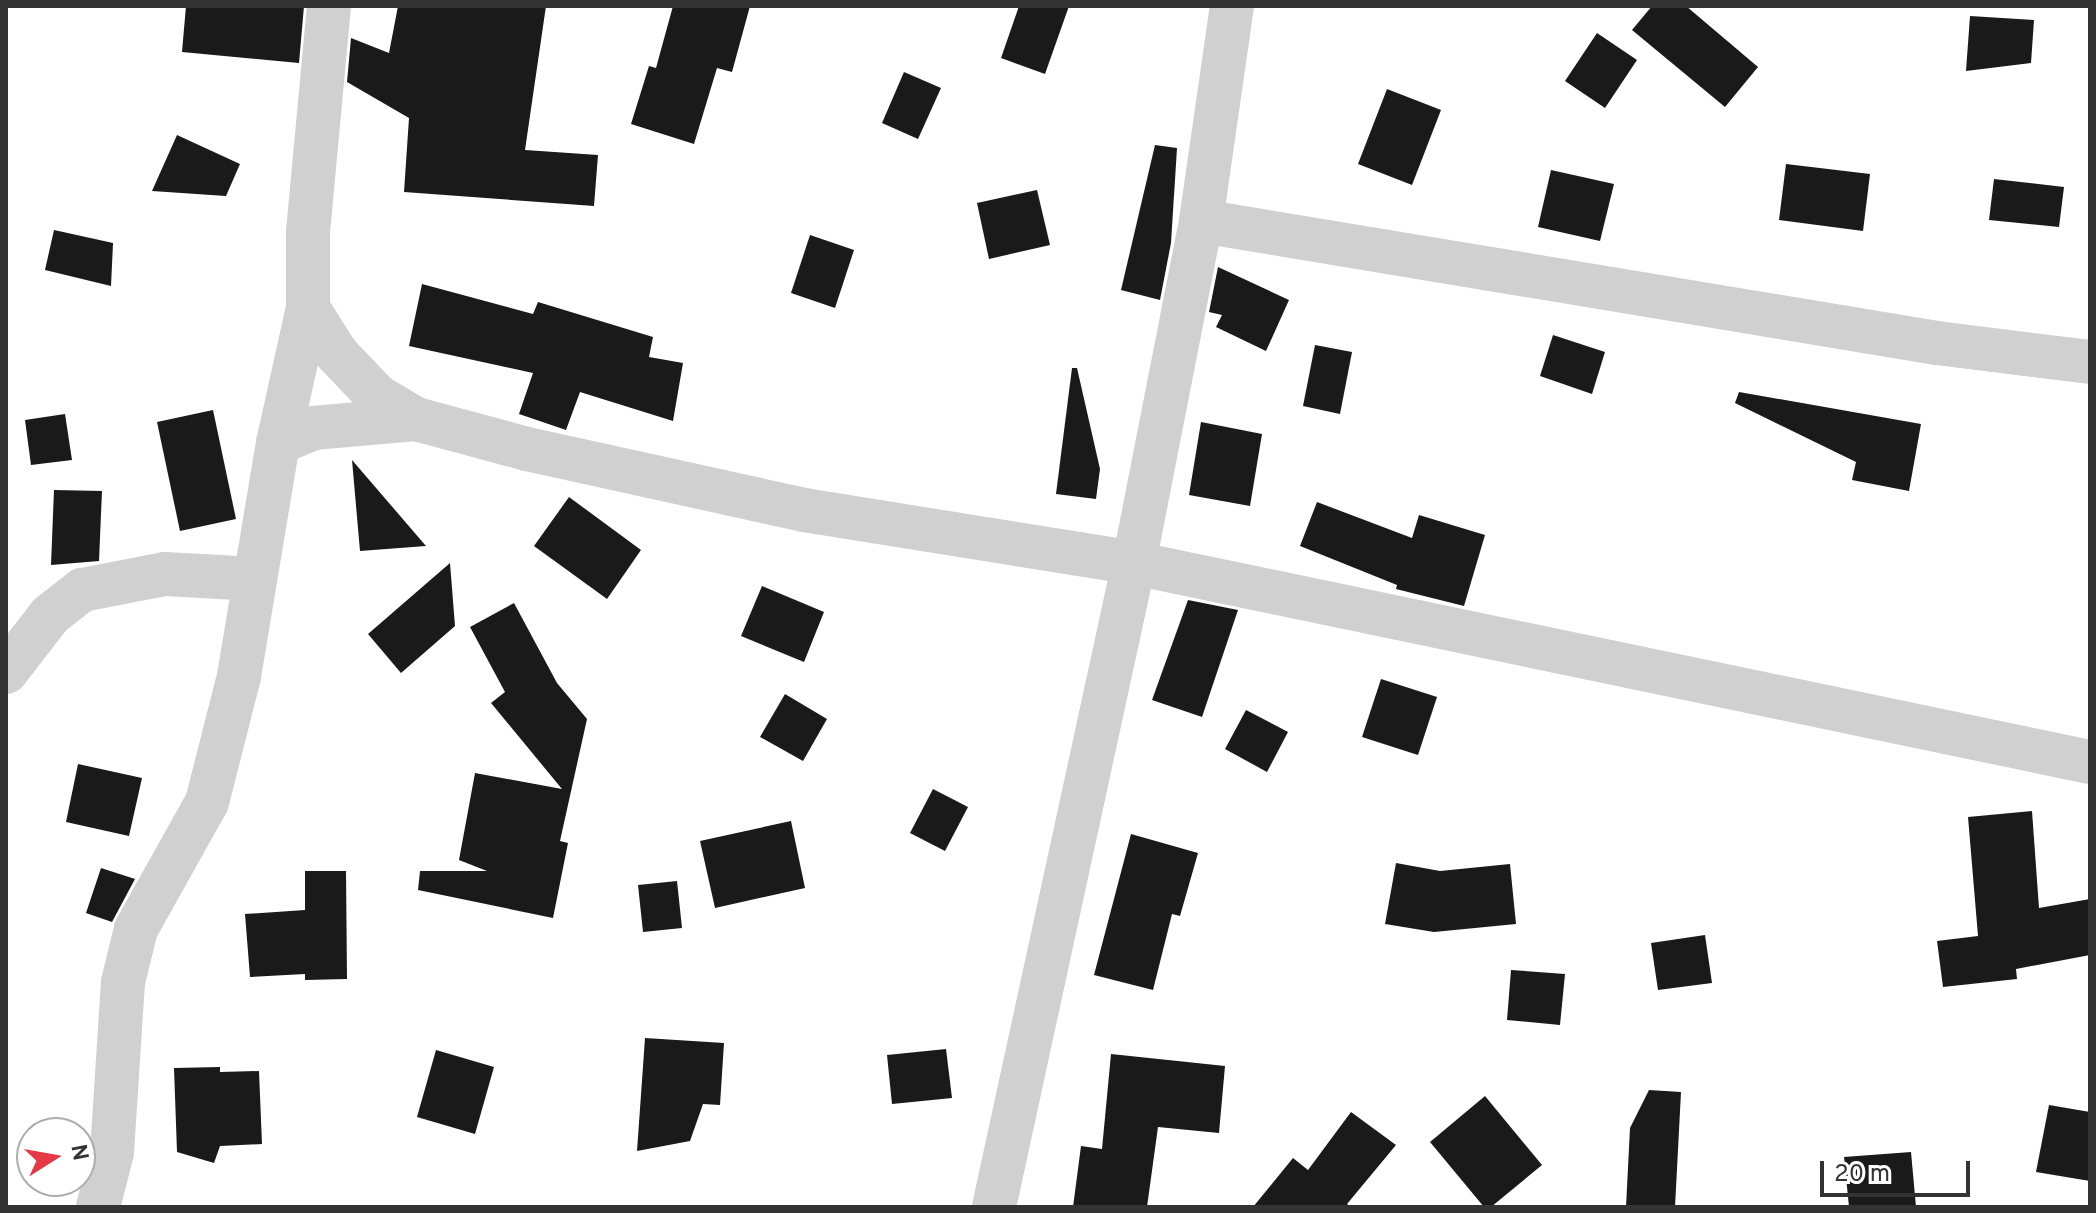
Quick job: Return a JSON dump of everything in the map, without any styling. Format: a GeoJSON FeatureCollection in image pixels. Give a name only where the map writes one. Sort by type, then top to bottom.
{"type":"FeatureCollection","features":[{"type":"Feature","properties":{"kind":"street"},"geometry":{"type":"LineString","coordinates":[[98,1207],[112,1152],[123,982],[136,929],[207,802],[239,676],[278,443],[308,308],[308,232],[329,6]]}},
{"type":"Feature","properties":{"kind":"street"},"geometry":{"type":"LineString","coordinates":[[994,1207],[1134,563],[1201,221],[1232,6]]}},
{"type":"Feature","properties":{"kind":"street"},"geometry":{"type":"LineString","coordinates":[[1201,221],[1937,343],[2090,362]]}},
{"type":"Feature","properties":{"kind":"street"},"geometry":{"type":"LineString","coordinates":[[308,308],[337,354],[377,396],[416,419],[527,449],[804,510],[1134,563],[2090,762]]}},
{"type":"Feature","properties":{"kind":"street"},"geometry":{"type":"LineString","coordinates":[[278,443],[313,428],[416,419]]}},
{"type":"Feature","properties":{"kind":"street"},"geometry":{"type":"LineString","coordinates":[[6,672],[50,615],[82,590],[165,574],[255,579]]}},
{"type":"Feature","properties":{"kind":"building"},"geometry":{"type":"Polygon","coordinates":[[[186,6],[304,6],[299,63],[182,52],[186,6]]]}},
{"type":"Feature","properties":{"kind":"building"},"geometry":{"type":"Polygon","coordinates":[[[398,6],[546,6],[525,150],[598,155],[594,206],[404,192],[409,118],[347,82],[351,38],[389,53],[398,6]]]}},
{"type":"Feature","properties":{"kind":"building"},"geometry":{"type":"Polygon","coordinates":[[[673,6],[750,6],[732,72],[717,68],[694,144],[631,124],[649,66],[656,68],[673,6]]]}},
{"type":"Feature","properties":{"kind":"building"},"geometry":{"type":"Polygon","coordinates":[[[1019,6],[1069,6],[1045,74],[1001,58],[1019,6]]]}},
{"type":"Feature","properties":{"kind":"building"},"geometry":{"type":"Polygon","coordinates":[[[1652,6],[1686,6],[1758,67],[1725,107],[1632,30],[1652,6]]]}},
{"type":"Feature","properties":{"kind":"building"},"geometry":{"type":"Polygon","coordinates":[[[1970,16],[2034,20],[2031,63],[1966,71],[1970,16]]]}},
{"type":"Feature","properties":{"kind":"building"},"geometry":{"type":"Polygon","coordinates":[[[1597,33],[1637,60],[1605,108],[1565,81],[1597,33]]]}},
{"type":"Feature","properties":{"kind":"building"},"geometry":{"type":"Polygon","coordinates":[[[904,72],[941,88],[918,139],[882,123],[904,72]]]}},
{"type":"Feature","properties":{"kind":"building"},"geometry":{"type":"Polygon","coordinates":[[[1387,89],[1441,110],[1412,185],[1358,164],[1387,89]]]}},
{"type":"Feature","properties":{"kind":"building"},"geometry":{"type":"Polygon","coordinates":[[[177,135],[240,164],[226,196],[152,191],[177,135]]]}},
{"type":"Feature","properties":{"kind":"building"},"geometry":{"type":"Polygon","coordinates":[[[1155,145],[1177,148],[1171,243],[1160,300],[1121,290],[1155,145]]]}},
{"type":"Feature","properties":{"kind":"building"},"geometry":{"type":"Polygon","coordinates":[[[1786,164],[1870,174],[1863,231],[1779,220],[1786,164]]]}},
{"type":"Feature","properties":{"kind":"building"},"geometry":{"type":"Polygon","coordinates":[[[1551,170],[1614,184],[1600,241],[1538,227],[1551,170]]]}},
{"type":"Feature","properties":{"kind":"building"},"geometry":{"type":"Polygon","coordinates":[[[1994,179],[2064,187],[2059,227],[1989,220],[1994,179]]]}},
{"type":"Feature","properties":{"kind":"building"},"geometry":{"type":"Polygon","coordinates":[[[1037,190],[1050,245],[989,259],[977,203],[1037,190]]]}},
{"type":"Feature","properties":{"kind":"building"},"geometry":{"type":"Polygon","coordinates":[[[54,230],[113,243],[111,286],[45,270],[54,230]]]}},
{"type":"Feature","properties":{"kind":"building"},"geometry":{"type":"Polygon","coordinates":[[[810,235],[854,250],[835,308],[791,293],[810,235]]]}},
{"type":"Feature","properties":{"kind":"building"},"geometry":{"type":"Polygon","coordinates":[[[1218,267],[1289,300],[1266,351],[1216,327],[1222,315],[1209,312],[1218,267]]]}},
{"type":"Feature","properties":{"kind":"building"},"geometry":{"type":"Polygon","coordinates":[[[422,284],[533,314],[538,302],[653,337],[649,357],[683,363],[673,421],[580,392],[566,430],[519,414],[533,373],[409,346],[422,284]]]}},
{"type":"Feature","properties":{"kind":"building"},"geometry":{"type":"Polygon","coordinates":[[[1553,335],[1605,352],[1592,394],[1540,376],[1553,335]]]}},
{"type":"Feature","properties":{"kind":"building"},"geometry":{"type":"Polygon","coordinates":[[[1315,345],[1352,352],[1340,414],[1303,406],[1315,345]]]}},
{"type":"Feature","properties":{"kind":"building"},"geometry":{"type":"Polygon","coordinates":[[[1072,368],[1077,368],[1100,469],[1096,499],[1056,494],[1072,368]]]}},
{"type":"Feature","properties":{"kind":"building"},"geometry":{"type":"Polygon","coordinates":[[[1739,392],[1921,424],[1909,491],[1852,480],[1856,462],[1735,403],[1739,392]]]}},
{"type":"Feature","properties":{"kind":"building"},"geometry":{"type":"Polygon","coordinates":[[[213,410],[236,519],[180,531],[157,422],[213,410]]]}},
{"type":"Feature","properties":{"kind":"building"},"geometry":{"type":"Polygon","coordinates":[[[65,414],[72,460],[31,465],[25,420],[65,414]]]}},
{"type":"Feature","properties":{"kind":"building"},"geometry":{"type":"Polygon","coordinates":[[[1201,422],[1262,434],[1250,506],[1189,495],[1201,422]]]}},
{"type":"Feature","properties":{"kind":"building"},"geometry":{"type":"Polygon","coordinates":[[[352,460],[426,546],[360,551],[352,460]]]}},
{"type":"Feature","properties":{"kind":"building"},"geometry":{"type":"Polygon","coordinates":[[[54,490],[102,491],[99,561],[51,565],[54,490]]]}},
{"type":"Feature","properties":{"kind":"building"},"geometry":{"type":"Polygon","coordinates":[[[569,497],[641,550],[607,599],[534,546],[569,497]]]}},
{"type":"Feature","properties":{"kind":"building"},"geometry":{"type":"Polygon","coordinates":[[[1317,502],[1412,538],[1419,515],[1485,535],[1464,606],[1396,589],[1397,585],[1300,546],[1317,502]]]}},
{"type":"Feature","properties":{"kind":"building"},"geometry":{"type":"Polygon","coordinates":[[[450,563],[455,626],[401,673],[368,634],[450,563]]]}},
{"type":"Feature","properties":{"kind":"building"},"geometry":{"type":"Polygon","coordinates":[[[762,586],[824,612],[804,662],[741,636],[762,586]]]}},
{"type":"Feature","properties":{"kind":"building"},"geometry":{"type":"Polygon","coordinates":[[[1188,600],[1238,610],[1202,717],[1152,700],[1188,600]]]}},
{"type":"Feature","properties":{"kind":"building"},"geometry":{"type":"Polygon","coordinates":[[[514,603],[557,683],[587,719],[560,841],[568,843],[553,918],[418,890],[420,871],[487,871],[459,860],[475,773],[562,789],[491,703],[505,692],[470,627],[514,603]]]}},
{"type":"Feature","properties":{"kind":"building"},"geometry":{"type":"Polygon","coordinates":[[[1381,679],[1437,697],[1418,755],[1362,737],[1381,679]]]}},
{"type":"Feature","properties":{"kind":"building"},"geometry":{"type":"Polygon","coordinates":[[[785,694],[827,719],[803,761],[760,737],[785,694]]]}},
{"type":"Feature","properties":{"kind":"building"},"geometry":{"type":"Polygon","coordinates":[[[1246,710],[1288,732],[1267,772],[1225,749],[1246,710]]]}},
{"type":"Feature","properties":{"kind":"building"},"geometry":{"type":"Polygon","coordinates":[[[78,764],[142,778],[129,836],[66,822],[78,764]]]}},
{"type":"Feature","properties":{"kind":"building"},"geometry":{"type":"Polygon","coordinates":[[[933,789],[968,807],[945,851],[910,833],[933,789]]]}},
{"type":"Feature","properties":{"kind":"building"},"geometry":{"type":"Polygon","coordinates":[[[2032,811],[2039,908],[2090,899],[2090,955],[2016,969],[2017,979],[1943,987],[1937,941],[1978,936],[1968,817],[2032,811]]]}},
{"type":"Feature","properties":{"kind":"building"},"geometry":{"type":"Polygon","coordinates":[[[791,821],[805,888],[715,908],[700,841],[791,821]]]}},
{"type":"Feature","properties":{"kind":"building"},"geometry":{"type":"Polygon","coordinates":[[[1131,834],[1198,853],[1180,916],[1172,914],[1153,990],[1094,975],[1131,834]]]}},
{"type":"Feature","properties":{"kind":"building"},"geometry":{"type":"Polygon","coordinates":[[[1396,863],[1440,871],[1510,864],[1516,924],[1434,932],[1385,924],[1396,863]]]}},
{"type":"Feature","properties":{"kind":"building"},"geometry":{"type":"Polygon","coordinates":[[[101,868],[135,879],[112,922],[86,913],[101,868]]]}},
{"type":"Feature","properties":{"kind":"building"},"geometry":{"type":"Polygon","coordinates":[[[305,871],[346,871],[347,979],[305,980],[305,974],[250,977],[245,914],[305,910],[305,871]]]}},
{"type":"Feature","properties":{"kind":"building"},"geometry":{"type":"Polygon","coordinates":[[[677,881],[682,928],[643,932],[638,885],[677,881]]]}},
{"type":"Feature","properties":{"kind":"building"},"geometry":{"type":"Polygon","coordinates":[[[1705,935],[1712,983],[1658,990],[1651,943],[1705,935]]]}},
{"type":"Feature","properties":{"kind":"building"},"geometry":{"type":"Polygon","coordinates":[[[1511,970],[1565,974],[1560,1025],[1507,1020],[1511,970]]]}},
{"type":"Feature","properties":{"kind":"building"},"geometry":{"type":"Polygon","coordinates":[[[645,1038],[724,1043],[720,1105],[703,1104],[690,1141],[637,1151],[645,1038]]]}},
{"type":"Feature","properties":{"kind":"building"},"geometry":{"type":"Polygon","coordinates":[[[946,1049],[952,1098],[892,1104],[887,1055],[946,1049]]]}},
{"type":"Feature","properties":{"kind":"building"},"geometry":{"type":"Polygon","coordinates":[[[436,1050],[494,1067],[475,1134],[417,1117],[436,1050]]]}},
{"type":"Feature","properties":{"kind":"building"},"geometry":{"type":"Polygon","coordinates":[[[1111,1054],[1225,1066],[1219,1133],[1158,1127],[1147,1207],[1073,1207],[1081,1146],[1102,1149],[1111,1054]]]}},
{"type":"Feature","properties":{"kind":"building"},"geometry":{"type":"Polygon","coordinates":[[[220,1067],[220,1072],[259,1071],[262,1144],[220,1146],[214,1163],[177,1152],[174,1068],[220,1067]]]}},
{"type":"Feature","properties":{"kind":"building"},"geometry":{"type":"Polygon","coordinates":[[[1649,1090],[1681,1092],[1675,1207],[1626,1207],[1630,1128],[1649,1090]]]}},
{"type":"Feature","properties":{"kind":"building"},"geometry":{"type":"Polygon","coordinates":[[[1485,1096],[1542,1165],[1491,1207],[1484,1207],[1430,1142],[1485,1096]]]}},
{"type":"Feature","properties":{"kind":"building"},"geometry":{"type":"Polygon","coordinates":[[[2049,1105],[2090,1112],[2090,1181],[2036,1172],[2049,1105]]]}},
{"type":"Feature","properties":{"kind":"building"},"geometry":{"type":"Polygon","coordinates":[[[1351,1112],[1396,1145],[1347,1204],[1351,1207],[1253,1207],[1293,1158],[1308,1170],[1351,1112]]]}},
{"type":"Feature","properties":{"kind":"building"},"geometry":{"type":"Polygon","coordinates":[[[1911,1152],[1916,1207],[1849,1207],[1844,1157],[1911,1152]]]}}]}
